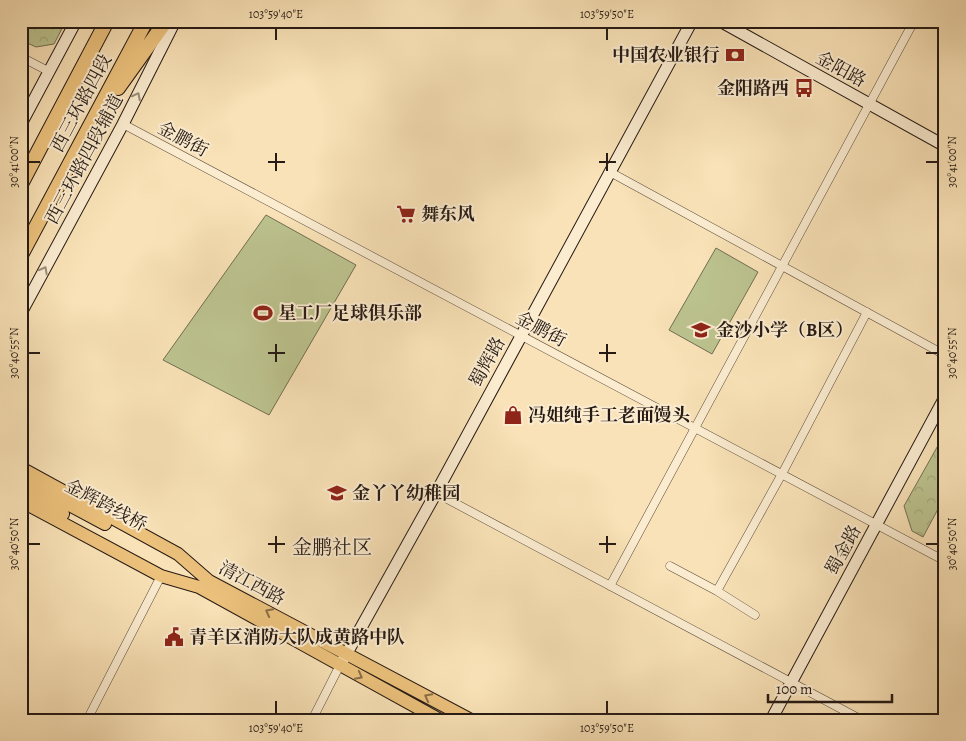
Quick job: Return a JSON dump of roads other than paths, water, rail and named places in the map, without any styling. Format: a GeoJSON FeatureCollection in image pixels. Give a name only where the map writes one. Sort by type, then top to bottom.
{"type":"FeatureCollection","features":[{"type":"Feature","properties":{"kind":"highway"},"geometry":{"type":"LineString","coordinates":[[84,66],[98,21]]}},
{"type":"Feature","properties":{"kind":"highway","name":"西三环路四段"},"geometry":{"type":"LineString","coordinates":[[21,184],[107,21]]}},
{"type":"Feature","properties":{"kind":"highway","name":"西三环路四段"},"geometry":{"type":"LineString","coordinates":[[21,255],[146,21]]}},
{"type":"Feature","properties":{"kind":"highway"},"geometry":{"type":"LineString","coordinates":[[86,131],[166,21]]}},
{"type":"Feature","properties":{"kind":"main road","name":"清江西路"},"geometry":{"type":"LineString","coordinates":[[21,468],[178,554],[204,584],[340,665],[440,720]]}},
{"type":"Feature","properties":{"kind":"main road","name":"金辉跨线桥"},"geometry":{"type":"LineString","coordinates":[[21,479],[168,570]]}},
{"type":"Feature","properties":{"kind":"main road","name":"金辉跨线桥"},"geometry":{"type":"LineString","coordinates":[[21,491],[168,570]]}},
{"type":"Feature","properties":{"kind":"main road"},"geometry":{"type":"LineString","coordinates":[[21,501],[168,570],[204,584]]}},
{"type":"Feature","properties":{"kind":"main road","name":"清江西路"},"geometry":{"type":"LineString","coordinates":[[204,584],[347,653],[471,720]]}},
{"type":"Feature","properties":{"kind":"street"},"geometry":{"type":"LineString","coordinates":[[21,124],[76,21]]}},
{"type":"Feature","properties":{"kind":"street","name":"西三环路四段辅道"},"geometry":{"type":"LineString","coordinates":[[21,313],[123,124],[175,21]]}},
{"type":"Feature","properties":{"kind":"street","name":"蜀辉路"},"geometry":{"type":"LineString","coordinates":[[312,720],[340,665],[436,493],[692,21]]}},
{"type":"Feature","properties":{"kind":"street","name":"金阳路"},"geometry":{"type":"LineString","coordinates":[[720,21],[945,146]]}},
{"type":"Feature","properties":{"kind":"street"},"geometry":{"type":"LineString","coordinates":[[610,586],[914,21]]}},
{"type":"Feature","properties":{"kind":"street"},"geometry":{"type":"LineString","coordinates":[[21,57],[50,72]]}},
{"type":"Feature","properties":{"kind":"street","name":"金鹏街"},"geometry":{"type":"LineString","coordinates":[[123,124],[945,561]]}},
{"type":"Feature","properties":{"kind":"street"},"geometry":{"type":"LineString","coordinates":[[610,172],[945,355]]}},
{"type":"Feature","properties":{"kind":"street"},"geometry":{"type":"LineString","coordinates":[[717,591],[782,474],[866,312]]}},
{"type":"Feature","properties":{"kind":"street","name":"蜀金路"},"geometry":{"type":"LineString","coordinates":[[771,720],[945,397]]}},
{"type":"Feature","properties":{"kind":"street"},"geometry":{"type":"LineString","coordinates":[[436,493],[862,720]]}},
{"type":"Feature","properties":{"kind":"street"},"geometry":{"type":"LineString","coordinates":[[670,566],[755,614]]}},
{"type":"Feature","properties":{"kind":"street"},"geometry":{"type":"LineString","coordinates":[[87,720],[168,570]]}},
{"type":"Feature","properties":{"kind":"place","name":"中国农业银行"},"geometry":{"type":"Point","coordinates":[735,55]}},
{"type":"Feature","properties":{"kind":"place","name":"金阳路西"},"geometry":{"type":"Point","coordinates":[804,88]}},
{"type":"Feature","properties":{"kind":"place","name":"舞东风"},"geometry":{"type":"Point","coordinates":[406,214]}},
{"type":"Feature","properties":{"kind":"place","name":"星工厂足球俱乐部"},"geometry":{"type":"Point","coordinates":[263,313]}},
{"type":"Feature","properties":{"kind":"place","name":"金沙小学（B区）"},"geometry":{"type":"Point","coordinates":[701,330]}},
{"type":"Feature","properties":{"kind":"place","name":"冯姐纯手工老面馒头"},"geometry":{"type":"Point","coordinates":[513,415]}},
{"type":"Feature","properties":{"kind":"place","name":"金丫丫幼稚园"},"geometry":{"type":"Point","coordinates":[337,493]}},
{"type":"Feature","properties":{"kind":"place","name":"青羊区消防大队成黄路中队"},"geometry":{"type":"Point","coordinates":[174,637]}},
{"type":"Feature","properties":{"kind":"district","name":"金鹏社区"},"geometry":{"type":"Point","coordinates":[332,547]}}]}
